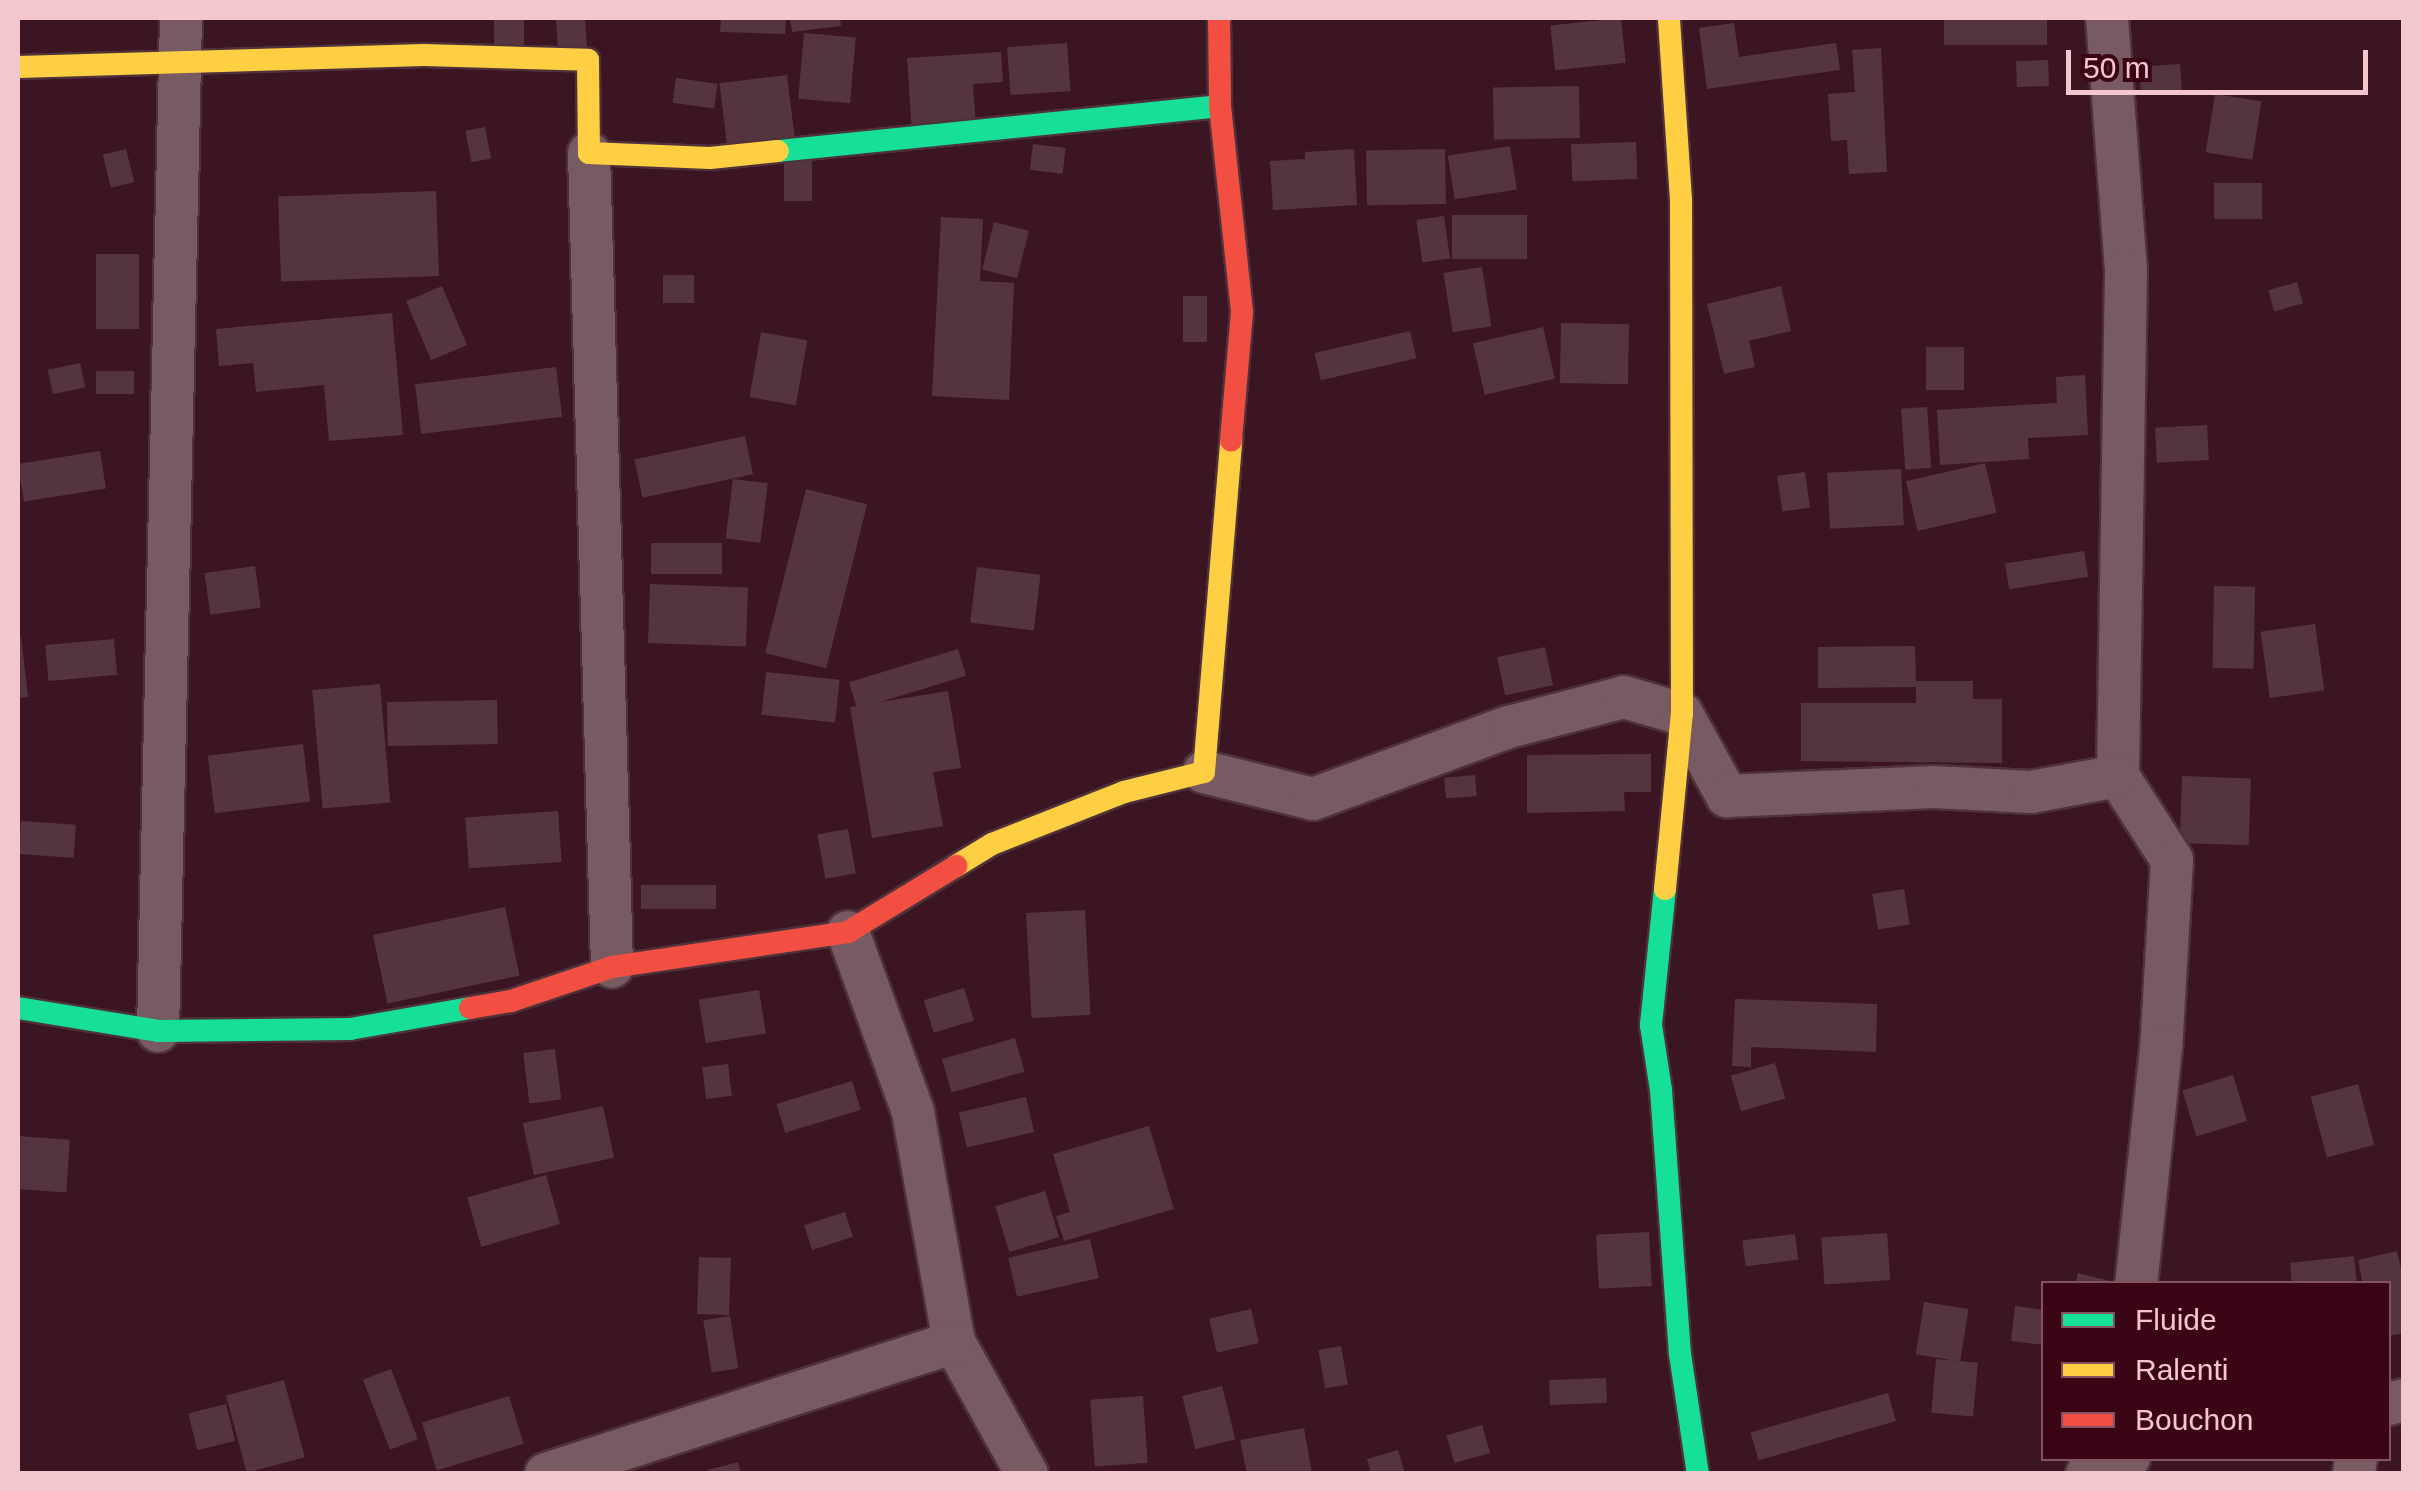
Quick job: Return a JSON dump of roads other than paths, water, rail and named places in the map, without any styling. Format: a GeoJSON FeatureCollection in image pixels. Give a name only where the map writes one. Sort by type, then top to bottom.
{"type":"FeatureCollection","features":[{"type":"Feature","properties":{"kind":"street"},"geometry":{"type":"LineString","coordinates":[[1204,772],[1242,312],[1220,106],[1219,18]]}},
{"type":"Feature","properties":{"kind":"street"},"geometry":{"type":"LineString","coordinates":[[1669,18],[1681,200],[1682,714],[1651,1025],[1661,1090],[1680,1354],[1698,1474]]}},
{"type":"Feature","properties":{"kind":"street"},"geometry":{"type":"LineString","coordinates":[[2106,18],[2126,272],[2118,776],[2172,860],[2161,1048],[2136,1281]]}},
{"type":"Feature","properties":{"kind":"street"},"geometry":{"type":"LineString","coordinates":[[158,1031],[181,38]]}},
{"type":"Feature","properties":{"kind":"street"},"geometry":{"type":"LineString","coordinates":[[18,67],[181,38],[588,60],[612,967]]}},
{"type":"Feature","properties":{"kind":"street"},"geometry":{"type":"LineString","coordinates":[[590,154],[710,158],[1220,106]]}},
{"type":"Feature","properties":{"kind":"street"},"geometry":{"type":"LineString","coordinates":[[18,1008],[158,1031],[350,1029],[511,1001],[612,967],[848,932],[992,844],[1124,792],[1204,772],[1312,800],[1510,727],[1624,697],[1682,714],[1727,796],[1934,788],[2031,792],[2118,776]]}},
{"type":"Feature","properties":{"kind":"street"},"geometry":{"type":"LineString","coordinates":[[848,932],[912,1112],[954,1342],[1027,1474]]}},
{"type":"Feature","properties":{"kind":"street"},"geometry":{"type":"LineString","coordinates":[[546,1474],[954,1342]]}}]}
